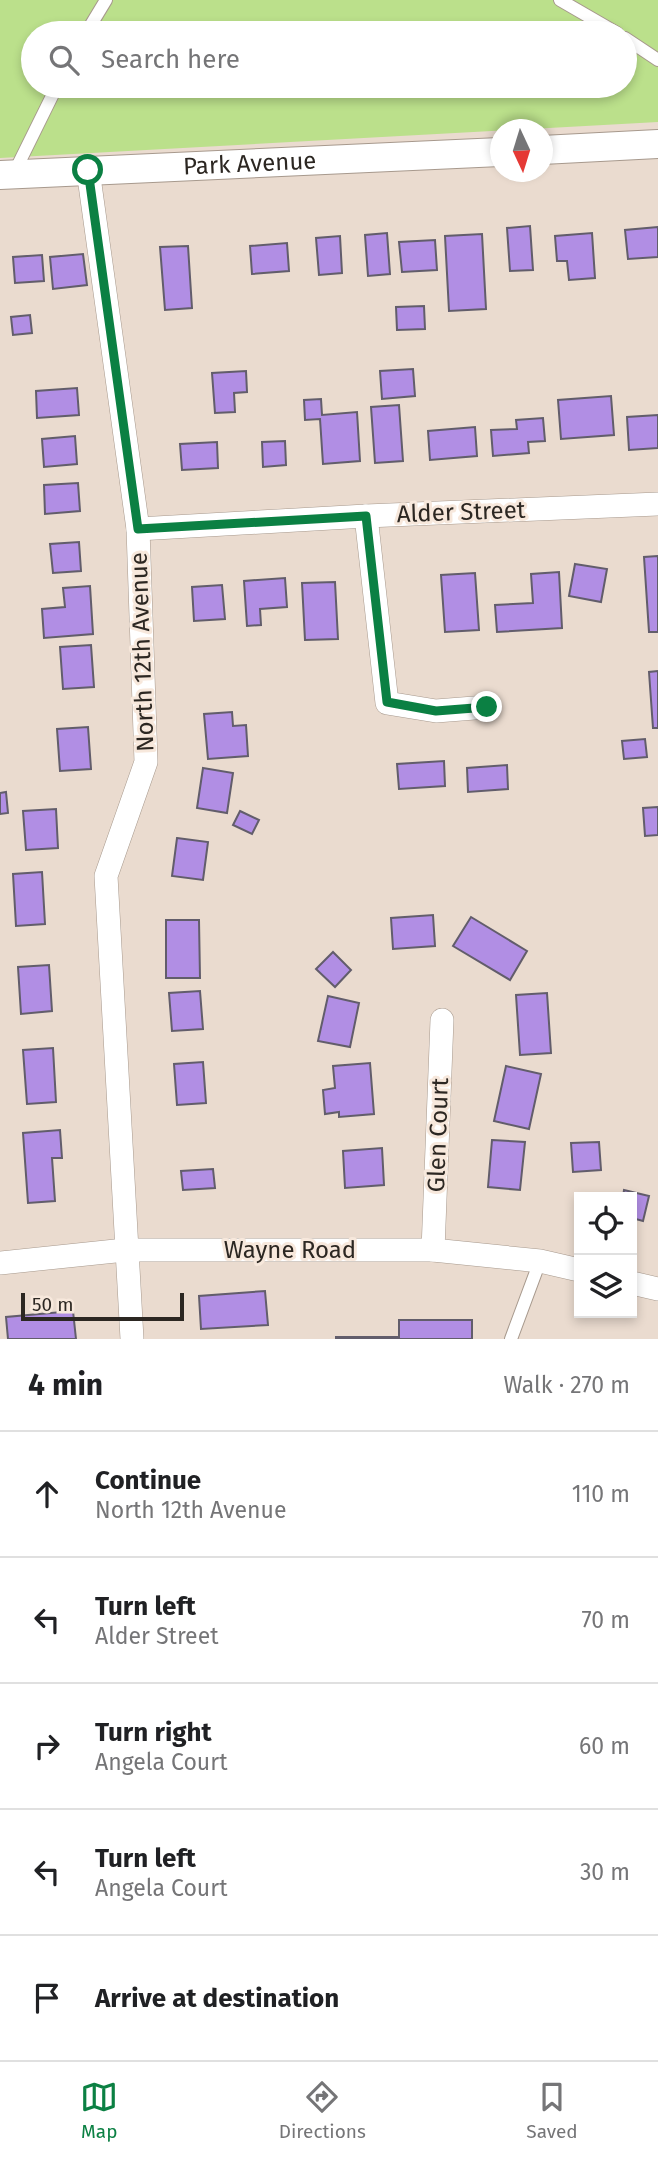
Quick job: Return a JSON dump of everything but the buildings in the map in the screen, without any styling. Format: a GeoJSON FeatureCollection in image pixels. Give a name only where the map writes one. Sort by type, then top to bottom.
{"type":"FeatureCollection","features":[{"type":"Feature","properties":{"kind":"street"},"geometry":{"type":"LineString","coordinates":[[553,149],[658,144]]}},
{"type":"Feature","properties":{"kind":"street","name":"Park Avenue"},"geometry":{"type":"LineString","coordinates":[[6,175],[490,152]]}},
{"type":"Feature","properties":{"kind":"street","name":"North 12th Avenue"},"geometry":{"type":"LineString","coordinates":[[88,170],[138,529],[146,762],[106,876],[132,1339]]}},
{"type":"Feature","properties":{"kind":"street","name":"Alder Street"},"geometry":{"type":"LineString","coordinates":[[138,529],[658,504]]}},
{"type":"Feature","properties":{"kind":"street"},"geometry":{"type":"LineString","coordinates":[[366,516],[387,702],[436,711],[487,707]]}},
{"type":"Feature","properties":{"kind":"street","name":"Glen Court"},"geometry":{"type":"LineString","coordinates":[[433,1250],[442,1020]]}},
{"type":"Feature","properties":{"kind":"street","name":"Wayne Road"},"geometry":{"type":"LineString","coordinates":[[0,1263],[125,1250],[433,1250],[540,1261],[574,1269]]}},
{"type":"Feature","properties":{"kind":"street"},"geometry":{"type":"LineString","coordinates":[[637,1284],[658,1289]]}},
{"type":"Feature","properties":{"kind":"lane"},"geometry":{"type":"LineString","coordinates":[[93,21],[106,0]]}},
{"type":"Feature","properties":{"kind":"lane"},"geometry":{"type":"LineString","coordinates":[[560,0],[596,21]]}},
{"type":"Feature","properties":{"kind":"lane"},"geometry":{"type":"LineString","coordinates":[[637,46],[658,60]]}},
{"type":"Feature","properties":{"kind":"lane"},"geometry":{"type":"LineString","coordinates":[[6,175],[51,98]]}},
{"type":"Feature","properties":{"kind":"lane"},"geometry":{"type":"LineString","coordinates":[[511,1339],[540,1261]]}},
{"type":"Feature","properties":{"kind":"green space"},"geometry":{"type":"Polygon","coordinates":[[[0,0],[658,0],[658,122],[553,128],[553,119],[490,119],[490,131],[0,158],[0,0]]]}},
{"type":"Feature","properties":{"kind":"route"},"geometry":{"type":"LineString","coordinates":[[88,170],[138,529],[366,516],[387,702],[436,711],[487,707]]}}]}
